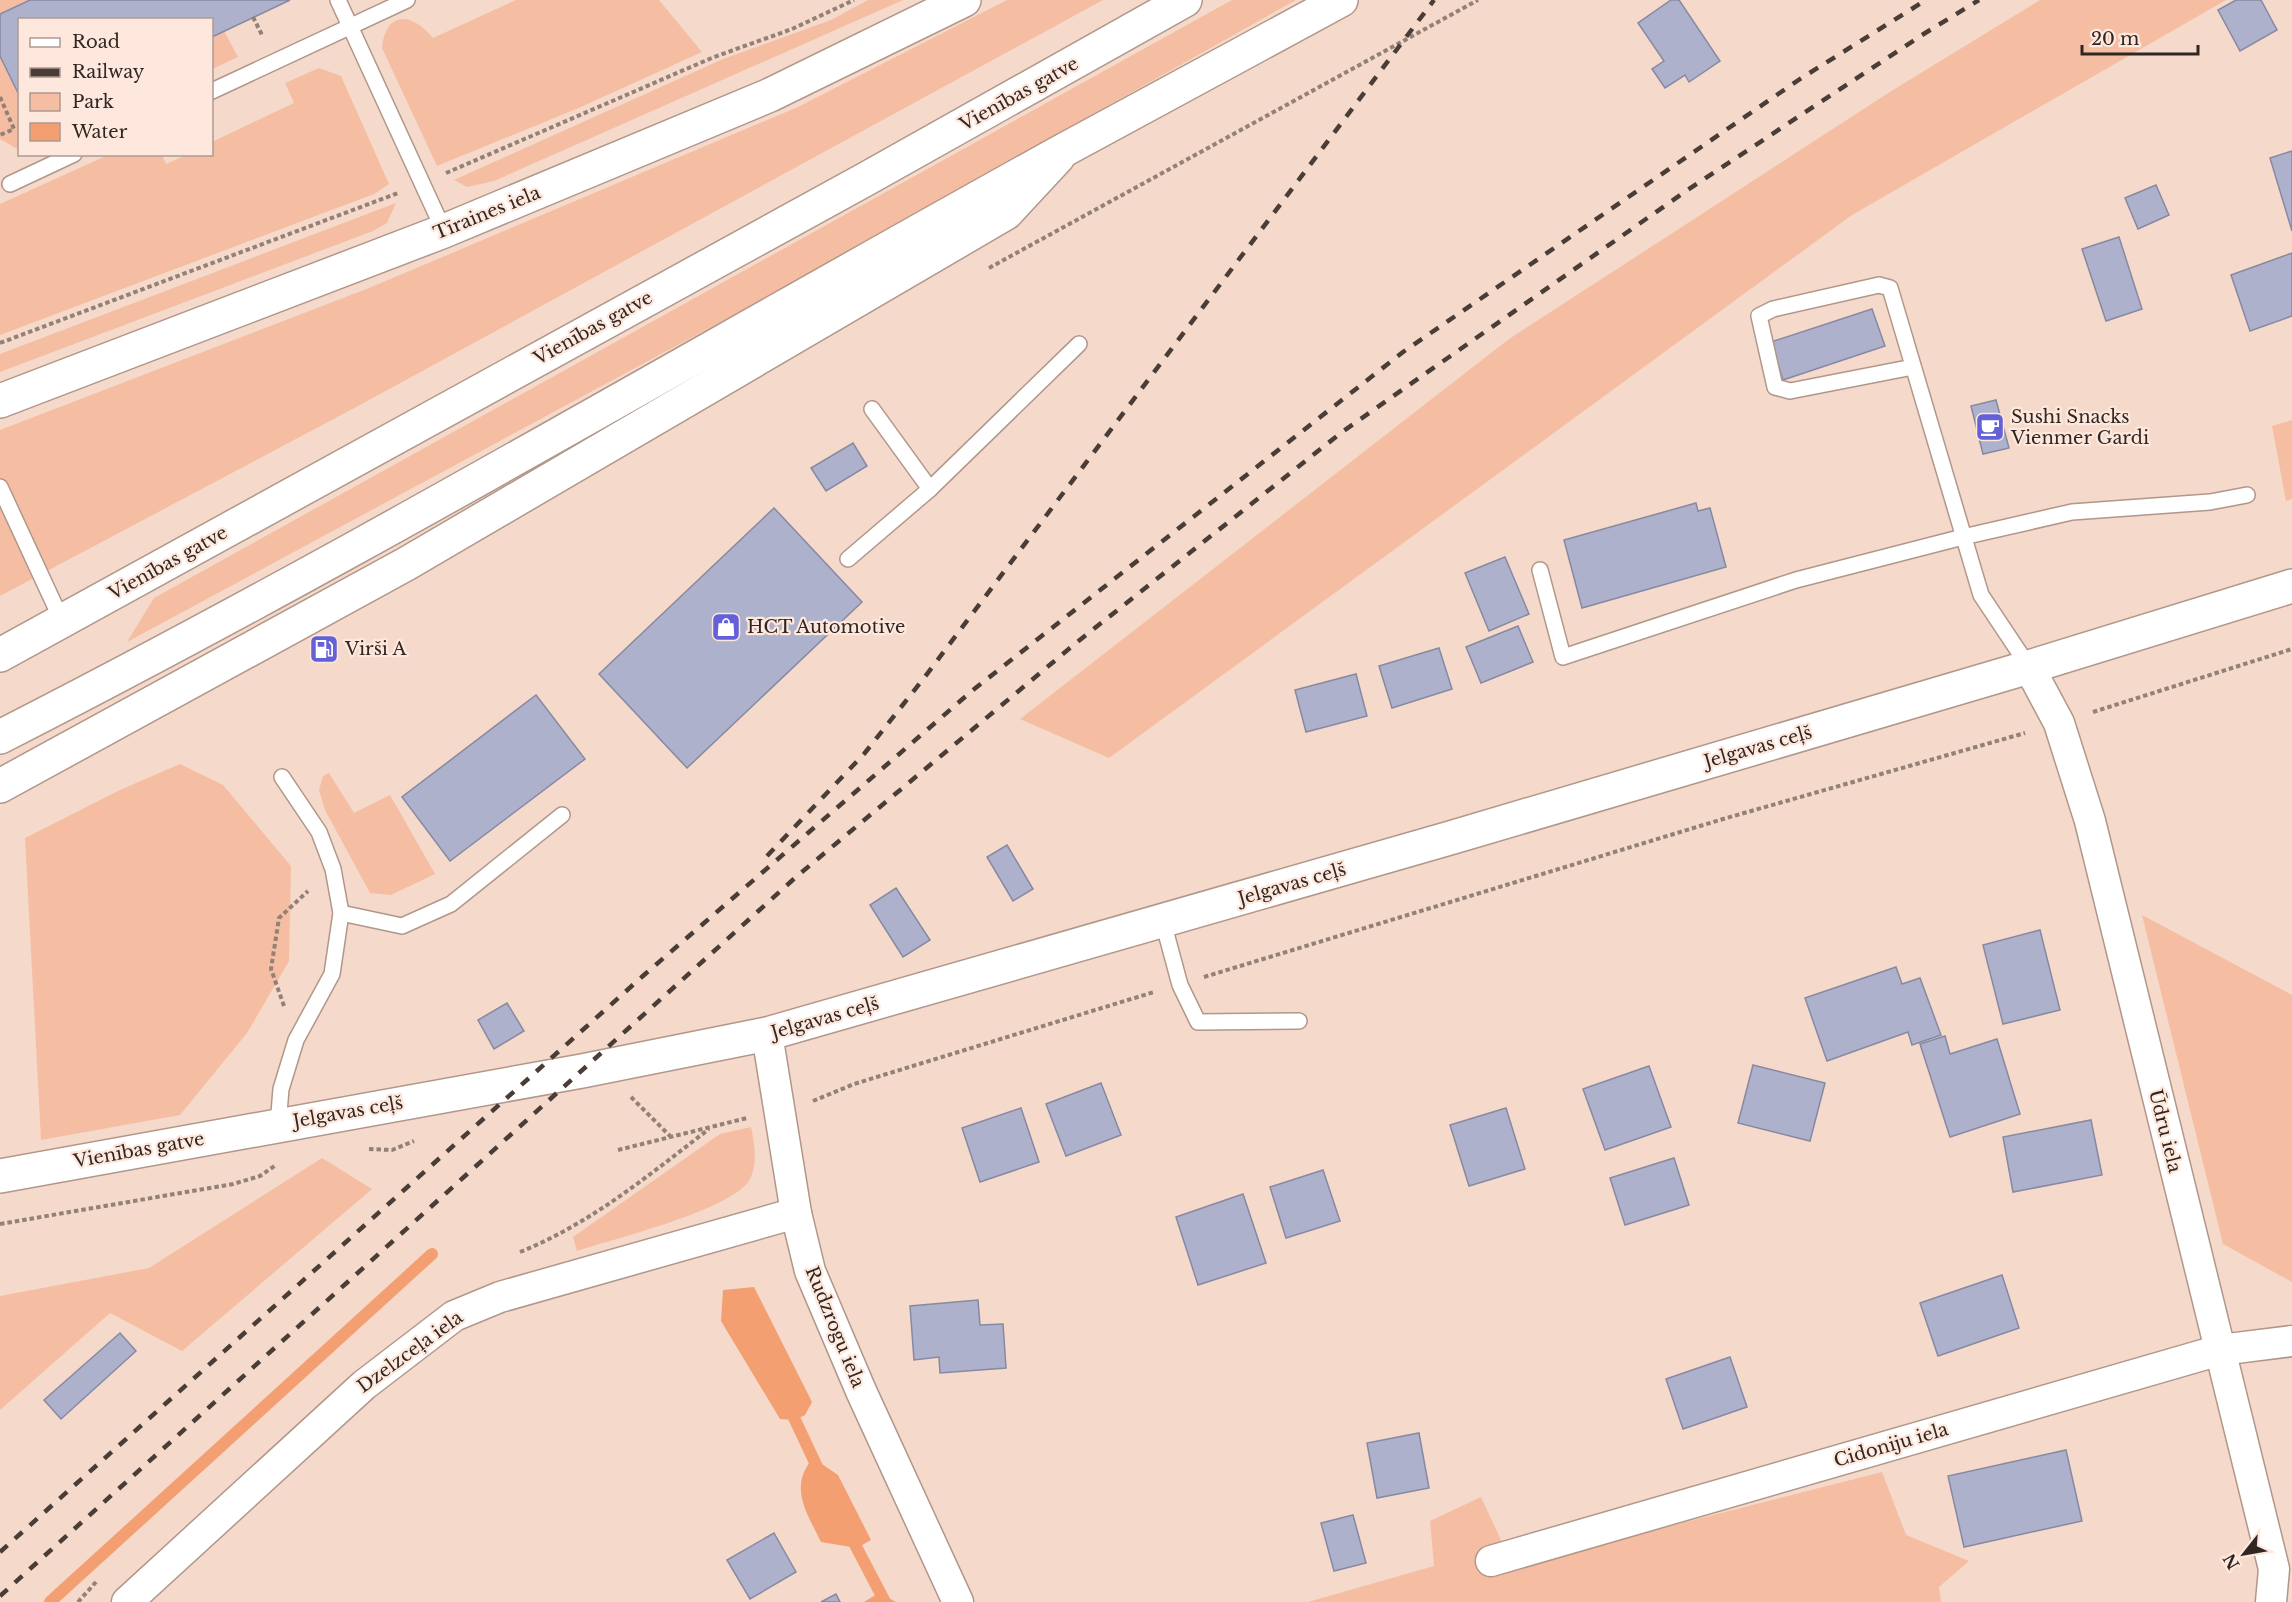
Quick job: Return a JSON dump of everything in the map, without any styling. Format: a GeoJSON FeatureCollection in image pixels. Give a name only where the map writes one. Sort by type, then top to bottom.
{"type":"FeatureCollection","features":[{"type":"Feature","properties":{"kind":"main road","name":"Tīraines iela"},"geometry":{"type":"LineString","coordinates":[[0,401],[444,231],[770,95],[964,0]]}},
{"type":"Feature","properties":{"kind":"main road","name":"Vienības gatve"},"geometry":{"type":"LineString","coordinates":[[0,655],[866,179],[1185,0]]}},
{"type":"Feature","properties":{"kind":"main road"},"geometry":{"type":"LineString","coordinates":[[0,737],[138,667],[1064,151],[1341,0]]}},
{"type":"Feature","properties":{"kind":"main road"},"geometry":{"type":"LineString","coordinates":[[0,786],[406,564],[1006,213],[1064,151]]}},
{"type":"Feature","properties":{"kind":"main road","name":"Jelgavas ceļš"},"geometry":{"type":"LineString","coordinates":[[278,1125],[595,1068],[767,1034],[1163,922],[2030,668],[2292,586]]}},
{"type":"Feature","properties":{"kind":"main road","name":"Vienības gatve"},"geometry":{"type":"LineString","coordinates":[[0,1176],[278,1125]]}},
{"type":"Feature","properties":{"kind":"street","name":"Ūdru iela"},"geometry":{"type":"LineString","coordinates":[[2030,668],[2059,723],[2090,820],[2274,1569],[2271,1602]]}},
{"type":"Feature","properties":{"kind":"street","name":"Rudzrogu iela"},"geometry":{"type":"LineString","coordinates":[[767,1034],[796,1213],[810,1271],[833,1329],[958,1602]]}},
{"type":"Feature","properties":{"kind":"street","name":"Dzelzceļa iela"},"geometry":{"type":"LineString","coordinates":[[127,1602],[364,1385],[454,1316],[500,1297],[796,1213]]}},
{"type":"Feature","properties":{"kind":"street","name":"Cidoniju iela"},"geometry":{"type":"LineString","coordinates":[[1491,1561],[2220,1350],[2292,1341]]}},
{"type":"Feature","properties":{"kind":"lane"},"geometry":{"type":"LineString","coordinates":[[338,0],[444,231]]}},
{"type":"Feature","properties":{"kind":"lane"},"geometry":{"type":"LineString","coordinates":[[213,91],[407,0]]}},
{"type":"Feature","properties":{"kind":"lane"},"geometry":{"type":"LineString","coordinates":[[10,184],[70,156]]}},
{"type":"Feature","properties":{"kind":"lane"},"geometry":{"type":"LineString","coordinates":[[1913,367],[1791,392],[1775,387],[1759,316],[1773,309],[1879,285],[1890,288],[1981,595],[2030,668]]}},
{"type":"Feature","properties":{"kind":"lane"},"geometry":{"type":"LineString","coordinates":[[848,559],[930,489],[1079,344]]}},
{"type":"Feature","properties":{"kind":"lane"},"geometry":{"type":"LineString","coordinates":[[872,409],[930,489]]}},
{"type":"Feature","properties":{"kind":"lane"},"geometry":{"type":"LineString","coordinates":[[0,487],[62,621]]}},
{"type":"Feature","properties":{"kind":"lane"},"geometry":{"type":"LineString","coordinates":[[1540,570],[1563,657],[1796,580],[1963,537],[2072,512],[2210,501],[2247,495]]}},
{"type":"Feature","properties":{"kind":"lane"},"geometry":{"type":"LineString","coordinates":[[278,1125],[281,1089],[296,1040],[332,974],[341,913],[333,869],[319,832],[282,777]]}},
{"type":"Feature","properties":{"kind":"lane"},"geometry":{"type":"LineString","coordinates":[[341,913],[402,926],[452,903],[562,815]]}},
{"type":"Feature","properties":{"kind":"lane"},"geometry":{"type":"LineString","coordinates":[[1163,922],[1180,984],[1198,1022],[1299,1021]]}},
{"type":"Feature","properties":{"kind":"path"},"geometry":{"type":"LineString","coordinates":[[253,17],[275,61]]}},
{"type":"Feature","properties":{"kind":"path"},"geometry":{"type":"LineString","coordinates":[[0,97],[14,129],[0,135]]}},
{"type":"Feature","properties":{"kind":"path"},"geometry":{"type":"LineString","coordinates":[[393,183],[398,193]]}},
{"type":"Feature","properties":{"kind":"path"},"geometry":{"type":"LineString","coordinates":[[780,1110],[814,1100],[854,1084],[1180,984],[1723,819],[2059,723],[2292,649]]}},
{"type":"Feature","properties":{"kind":"path"},"geometry":{"type":"LineString","coordinates":[[296,1040],[271,969],[279,918],[333,869]]}},
{"type":"Feature","properties":{"kind":"path"},"geometry":{"type":"LineString","coordinates":[[595,1068],[610,1098],[630,1097],[671,1137]]}},
{"type":"Feature","properties":{"kind":"path"},"geometry":{"type":"LineString","coordinates":[[618,1150],[712,1127]]}},
{"type":"Feature","properties":{"kind":"path"},"geometry":{"type":"LineString","coordinates":[[0,1224],[233,1184]]}},
{"type":"Feature","properties":{"kind":"green space"},"geometry":{"type":"Polygon","coordinates":[[[0,0],[30,0],[0,14],[0,0]]]}},
{"type":"Feature","properties":{"kind":"green space"},"geometry":{"type":"Polygon","coordinates":[[[516,0],[659,0],[702,52],[581,107],[437,166],[382,48],[389,26],[395,21],[409,20],[433,38],[516,0]]]}},
{"type":"Feature","properties":{"kind":"green space"},"geometry":{"type":"Polygon","coordinates":[[[868,0],[903,0],[494,181],[467,187],[454,180],[723,59],[831,20],[868,0]]]}},
{"type":"Feature","properties":{"kind":"green space"},"geometry":{"type":"Polygon","coordinates":[[[1007,0],[1103,0],[358,406],[0,596],[0,430],[369,288],[798,107],[1007,0]]]}},
{"type":"Feature","properties":{"kind":"green space"},"geometry":{"type":"Polygon","coordinates":[[[1232,0],[1296,0],[776,292],[127,642],[154,598],[1232,0]]]}},
{"type":"Feature","properties":{"kind":"green space"},"geometry":{"type":"Polygon","coordinates":[[[2040,0],[2226,0],[1852,215],[1109,758],[1020,719],[1509,339],[1893,90],[2040,0]]]}},
{"type":"Feature","properties":{"kind":"green space"},"geometry":{"type":"Polygon","coordinates":[[[224,31],[238,57],[213,69],[213,36],[224,31]]]}},
{"type":"Feature","properties":{"kind":"green space"},"geometry":{"type":"Polygon","coordinates":[[[0,56],[18,95],[18,149],[0,139],[0,56]]]}},
{"type":"Feature","properties":{"kind":"green space"},"geometry":{"type":"Polygon","coordinates":[[[319,68],[341,76],[389,184],[374,194],[0,335],[0,204],[106,156],[162,156],[166,164],[184,156],[213,156],[213,142],[294,103],[285,83],[319,68]]]}},
{"type":"Feature","properties":{"kind":"green space"},"geometry":{"type":"Polygon","coordinates":[[[396,203],[387,223],[373,231],[0,372],[0,354],[396,203]]]}},
{"type":"Feature","properties":{"kind":"green space"},"geometry":{"type":"Polygon","coordinates":[[[2292,420],[2292,499],[2286,501],[2272,426],[2292,420]]]}},
{"type":"Feature","properties":{"kind":"green space"},"geometry":{"type":"Polygon","coordinates":[[[180,764],[223,785],[291,866],[289,961],[247,1033],[180,1115],[41,1140],[25,838],[120,790],[180,764]]]}},
{"type":"Feature","properties":{"kind":"green space"},"geometry":{"type":"Polygon","coordinates":[[[329,773],[354,813],[390,795],[435,874],[391,895],[370,893],[325,810],[319,790],[323,776],[329,773]]]}},
{"type":"Feature","properties":{"kind":"green space"},"geometry":{"type":"Polygon","coordinates":[[[2142,915],[2292,995],[2292,1282],[2223,1244],[2142,915]]]}},
{"type":"Feature","properties":{"kind":"green space"},"geometry":{"type":"Polygon","coordinates":[[[751,1127],[755,1152],[754,1165],[751,1177],[741,1189],[723,1200],[672,1222],[577,1251],[573,1237],[720,1134],[751,1127]]]}},
{"type":"Feature","properties":{"kind":"green space"},"geometry":{"type":"Polygon","coordinates":[[[322,1158],[372,1189],[182,1351],[110,1313],[0,1410],[0,1296],[149,1268],[322,1158]]]}},
{"type":"Feature","properties":{"kind":"green space"},"geometry":{"type":"Polygon","coordinates":[[[1882,1472],[1906,1535],[1969,1561],[1939,1587],[1941,1602],[1308,1602],[1434,1566],[1430,1521],[1481,1497],[1513,1566],[1882,1472]]]}},
{"type":"Feature","properties":{"kind":"water"},"geometry":{"type":"Polygon","coordinates":[[[754,1287],[812,1402],[805,1415],[795,1420],[780,1419],[721,1321],[723,1290],[754,1287]]]}},
{"type":"Feature","properties":{"kind":"water"},"geometry":{"type":"Polygon","coordinates":[[[813,1458],[838,1475],[871,1540],[857,1548],[821,1542],[802,1500],[801,1490],[802,1479],[813,1458]]]}},
{"type":"Feature","properties":{"kind":"water"},"geometry":{"type":"Polygon","coordinates":[[[879,1593],[896,1602],[864,1602],[879,1593]]]}},
{"type":"Feature","properties":{"kind":"building"},"geometry":{"type":"Polygon","coordinates":[[[30,0],[290,0],[213,37],[213,18],[18,18],[18,93],[0,56],[0,14],[30,0]]]}},
{"type":"Feature","properties":{"kind":"building"},"geometry":{"type":"Polygon","coordinates":[[[1671,0],[1679,0],[1720,61],[1689,82],[1685,75],[1665,88],[1652,69],[1664,61],[1638,23],[1671,0]]]}},
{"type":"Feature","properties":{"kind":"building"},"geometry":{"type":"Polygon","coordinates":[[[2236,0],[2261,0],[2277,30],[2240,51],[2218,10],[2236,0]]]}},
{"type":"Feature","properties":{"kind":"building"},"geometry":{"type":"Polygon","coordinates":[[[2292,151],[2292,231],[2270,158],[2292,151]]]}},
{"type":"Feature","properties":{"kind":"building"},"geometry":{"type":"Polygon","coordinates":[[[2156,185],[2169,215],[2138,229],[2125,198],[2156,185]]]}},
{"type":"Feature","properties":{"kind":"building"},"geometry":{"type":"Polygon","coordinates":[[[2119,237],[2142,309],[2106,321],[2082,249],[2119,237]]]}},
{"type":"Feature","properties":{"kind":"building"},"geometry":{"type":"Polygon","coordinates":[[[2292,253],[2292,316],[2250,331],[2231,275],[2292,253]]]}},
{"type":"Feature","properties":{"kind":"building"},"geometry":{"type":"Polygon","coordinates":[[[1872,309],[1885,346],[1783,380],[1771,342],[1872,309]]]}},
{"type":"Feature","properties":{"kind":"building","name":"Sushi Snacks Vienmer Gardi"},"geometry":{"type":"Polygon","coordinates":[[[1996,400],[2009,448],[1983,454],[1971,406],[1996,400]]]}},
{"type":"Feature","properties":{"kind":"building"},"geometry":{"type":"Polygon","coordinates":[[[853,443],[867,466],[826,491],[811,468],[853,443]]]}},
{"type":"Feature","properties":{"kind":"building"},"geometry":{"type":"Polygon","coordinates":[[[1696,503],[1698,511],[1710,508],[1726,567],[1582,608],[1564,540],[1696,503]]]}},
{"type":"Feature","properties":{"kind":"building"},"geometry":{"type":"Polygon","coordinates":[[[774,508],[862,602],[687,768],[599,674],[774,508]]]}},
{"type":"Feature","properties":{"kind":"building"},"geometry":{"type":"Polygon","coordinates":[[[1505,557],[1529,614],[1489,631],[1465,573],[1505,557]]]}},
{"type":"Feature","properties":{"kind":"building"},"geometry":{"type":"Polygon","coordinates":[[[1518,626],[1533,662],[1481,683],[1466,647],[1518,626]]]}},
{"type":"Feature","properties":{"kind":"building"},"geometry":{"type":"Polygon","coordinates":[[[1439,648],[1452,689],[1392,708],[1379,666],[1439,648]]]}},
{"type":"Feature","properties":{"kind":"building"},"geometry":{"type":"Polygon","coordinates":[[[1356,674],[1367,716],[1306,732],[1295,690],[1356,674]]]}},
{"type":"Feature","properties":{"kind":"building"},"geometry":{"type":"Polygon","coordinates":[[[536,695],[585,759],[450,861],[402,797],[536,695]]]}},
{"type":"Feature","properties":{"kind":"building"},"geometry":{"type":"Polygon","coordinates":[[[1007,845],[1033,889],[1013,901],[987,857],[1007,845]]]}},
{"type":"Feature","properties":{"kind":"building"},"geometry":{"type":"Polygon","coordinates":[[[896,888],[930,940],[903,957],[870,905],[896,888]]]}},
{"type":"Feature","properties":{"kind":"building"},"geometry":{"type":"Polygon","coordinates":[[[2040,930],[2060,1010],[2003,1024],[1983,945],[2040,930]]]}},
{"type":"Feature","properties":{"kind":"building"},"geometry":{"type":"Polygon","coordinates":[[[1896,967],[1902,984],[1920,978],[1941,1035],[1912,1045],[1908,1032],[1827,1061],[1805,998],[1896,967]]]}},
{"type":"Feature","properties":{"kind":"building"},"geometry":{"type":"Polygon","coordinates":[[[507,1003],[524,1031],[494,1049],[478,1020],[507,1003]]]}},
{"type":"Feature","properties":{"kind":"building"},"geometry":{"type":"Polygon","coordinates":[[[1945,1036],[1950,1054],[1997,1039],[2020,1114],[1950,1137],[1920,1044],[1945,1036]]]}},
{"type":"Feature","properties":{"kind":"building"},"geometry":{"type":"Polygon","coordinates":[[[1753,1065],[1825,1083],[1810,1141],[1738,1123],[1753,1065]]]}},
{"type":"Feature","properties":{"kind":"building"},"geometry":{"type":"Polygon","coordinates":[[[1649,1066],[1671,1127],[1605,1150],[1583,1089],[1649,1066]]]}},
{"type":"Feature","properties":{"kind":"building"},"geometry":{"type":"Polygon","coordinates":[[[1101,1083],[1121,1135],[1066,1156],[1046,1104],[1101,1083]]]}},
{"type":"Feature","properties":{"kind":"building"},"geometry":{"type":"Polygon","coordinates":[[[1021,1108],[1039,1162],[980,1182],[962,1128],[1021,1108]]]}},
{"type":"Feature","properties":{"kind":"building"},"geometry":{"type":"Polygon","coordinates":[[[1506,1108],[1525,1169],[1469,1186],[1450,1125],[1506,1108]]]}},
{"type":"Feature","properties":{"kind":"building"},"geometry":{"type":"Polygon","coordinates":[[[2091,1120],[2102,1175],[2013,1192],[2003,1137],[2091,1120]]]}},
{"type":"Feature","properties":{"kind":"building"},"geometry":{"type":"Polygon","coordinates":[[[1674,1158],[1689,1205],[1625,1225],[1610,1178],[1674,1158]]]}},
{"type":"Feature","properties":{"kind":"building"},"geometry":{"type":"Polygon","coordinates":[[[1323,1170],[1340,1221],[1286,1238],[1270,1187],[1323,1170]]]}},
{"type":"Feature","properties":{"kind":"building"},"geometry":{"type":"Polygon","coordinates":[[[1243,1194],[1266,1263],[1198,1285],[1176,1217],[1243,1194]]]}},
{"type":"Feature","properties":{"kind":"building"},"geometry":{"type":"Polygon","coordinates":[[[2002,1275],[2019,1328],[1938,1356],[1920,1303],[2002,1275]]]}},
{"type":"Feature","properties":{"kind":"building"},"geometry":{"type":"Polygon","coordinates":[[[978,1300],[980,1325],[1003,1324],[1006,1368],[940,1373],[939,1357],[914,1360],[910,1306],[978,1300]]]}},
{"type":"Feature","properties":{"kind":"building"},"geometry":{"type":"Polygon","coordinates":[[[120,1333],[136,1351],[61,1419],[44,1400],[120,1333]]]}},
{"type":"Feature","properties":{"kind":"building"},"geometry":{"type":"Polygon","coordinates":[[[1730,1357],[1747,1407],[1683,1429],[1666,1379],[1730,1357]]]}},
{"type":"Feature","properties":{"kind":"building"},"geometry":{"type":"Polygon","coordinates":[[[1419,1433],[1429,1488],[1377,1498],[1367,1443],[1419,1433]]]}},
{"type":"Feature","properties":{"kind":"building"},"geometry":{"type":"Polygon","coordinates":[[[2066,1450],[2082,1521],[1964,1547],[1948,1476],[2066,1450]]]}},
{"type":"Feature","properties":{"kind":"building"},"geometry":{"type":"Polygon","coordinates":[[[1353,1515],[1366,1563],[1334,1571],[1321,1523],[1353,1515]]]}},
{"type":"Feature","properties":{"kind":"building"},"geometry":{"type":"Polygon","coordinates":[[[774,1533],[796,1572],[750,1599],[727,1560],[774,1533]]]}},
{"type":"Feature","properties":{"kind":"building"},"geometry":{"type":"Polygon","coordinates":[[[836,1594],[840,1602],[821,1602],[836,1594]]]}},
{"type":"Feature","properties":{"kind":"waterway"},"geometry":{"type":"LineString","coordinates":[[50,1602],[432,1254]]}},
{"type":"Feature","properties":{"kind":"waterway"},"geometry":{"type":"LineString","coordinates":[[788,1405],[819,1471]]}},
{"type":"Feature","properties":{"kind":"waterway"},"geometry":{"type":"LineString","coordinates":[[850,1535],[885,1602]]}},
{"type":"Feature","properties":{"kind":"railway"},"geometry":{"type":"LineString","coordinates":[[767,856],[864,754],[924,678],[1434,0]]}},
{"type":"Feature","properties":{"kind":"railway"},"geometry":{"type":"LineString","coordinates":[[0,1552],[644,975],[973,690],[1403,352],[1800,79],[1926,0]]}},
{"type":"Feature","properties":{"kind":"railway"},"geometry":{"type":"LineString","coordinates":[[0,1596],[796,877],[1076,643],[1342,432],[1686,191],[1922,35],[1979,0]]}},
{"type":"Feature","properties":{"kind":"place","name":"Sushi Snacks Vienmer Gardi"},"geometry":{"type":"Point","coordinates":[1990,427]}},
{"type":"Feature","properties":{"kind":"place","name":"HCT Automotive"},"geometry":{"type":"Point","coordinates":[726,627]}},
{"type":"Feature","properties":{"kind":"place","name":"Virši A"},"geometry":{"type":"Point","coordinates":[324,649]}}]}
